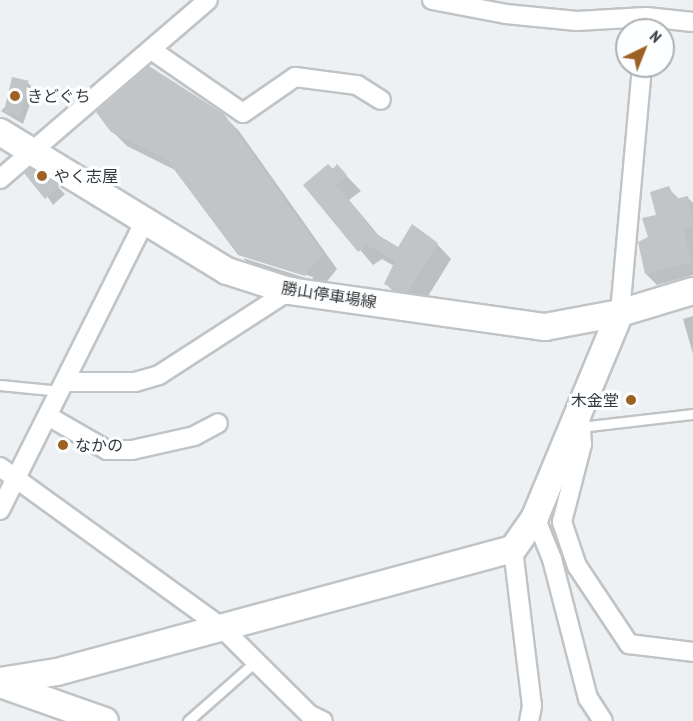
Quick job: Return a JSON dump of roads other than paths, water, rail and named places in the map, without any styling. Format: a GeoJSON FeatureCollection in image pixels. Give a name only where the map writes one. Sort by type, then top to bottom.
{"type":"FeatureCollection","features":[{"type":"Feature","properties":{"kind":"street"},"geometry":{"type":"LineString","coordinates":[[0,179],[153,51],[208,0]]}},
{"type":"Feature","properties":{"kind":"street"},"geometry":{"type":"LineString","coordinates":[[432,0],[506,14],[615,23]]}},
{"type":"Feature","properties":{"kind":"street"},"geometry":{"type":"LineString","coordinates":[[647,18],[652,0]]}},
{"type":"Feature","properties":{"kind":"street"},"geometry":{"type":"LineString","coordinates":[[675,23],[693,22]]}},
{"type":"Feature","properties":{"kind":"street"},"geometry":{"type":"LineString","coordinates":[[153,51],[243,113],[295,77],[357,85],[381,100]]}},
{"type":"Feature","properties":{"kind":"street"},"geometry":{"type":"LineString","coordinates":[[0,682],[57,672],[220,626],[513,549],[535,517],[580,422],[620,313],[641,78]]}},
{"type":"Feature","properties":{"kind":"street","name":"勝山停車場線"},"geometry":{"type":"LineString","coordinates":[[0,132],[34,150],[144,223],[227,271],[289,291],[545,327],[620,313],[693,291]]}},
{"type":"Feature","properties":{"kind":"street"},"geometry":{"type":"LineString","coordinates":[[0,510],[144,223]]}},
{"type":"Feature","properties":{"kind":"street"},"geometry":{"type":"LineString","coordinates":[[63,386],[135,382],[159,375],[289,291]]}},
{"type":"Feature","properties":{"kind":"street"},"geometry":{"type":"LineString","coordinates":[[48,416],[107,450],[132,450],[194,436],[218,423]]}},
{"type":"Feature","properties":{"kind":"street"},"geometry":{"type":"LineString","coordinates":[[580,422],[582,444],[562,522],[577,566],[629,644],[693,652]]}},
{"type":"Feature","properties":{"kind":"street"},"geometry":{"type":"LineString","coordinates":[[0,467],[220,626],[310,715],[323,721]]}},
{"type":"Feature","properties":{"kind":"street"},"geometry":{"type":"LineString","coordinates":[[535,517],[552,559],[588,698],[603,721]]}},
{"type":"Feature","properties":{"kind":"street"},"geometry":{"type":"LineString","coordinates":[[513,549],[532,706],[529,721]]}},
{"type":"Feature","properties":{"kind":"street"},"geometry":{"type":"LineString","coordinates":[[0,682],[105,721]]}},
{"type":"Feature","properties":{"kind":"lane"},"geometry":{"type":"LineString","coordinates":[[0,385],[63,386]]}},
{"type":"Feature","properties":{"kind":"lane"},"geometry":{"type":"LineString","coordinates":[[580,422],[693,414]]}},
{"type":"Feature","properties":{"kind":"lane"},"geometry":{"type":"LineString","coordinates":[[188,721],[255,662]]}},
{"type":"Feature","properties":{"kind":"place","name":"きどぐち"},"geometry":{"type":"Point","coordinates":[15,96]}},
{"type":"Feature","properties":{"kind":"place","name":"やく志屋"},"geometry":{"type":"Point","coordinates":[42,176]}},
{"type":"Feature","properties":{"kind":"place","name":"木金堂"},"geometry":{"type":"Point","coordinates":[631,400]}},
{"type":"Feature","properties":{"kind":"place","name":"なかの"},"geometry":{"type":"Point","coordinates":[63,445]}}]}
